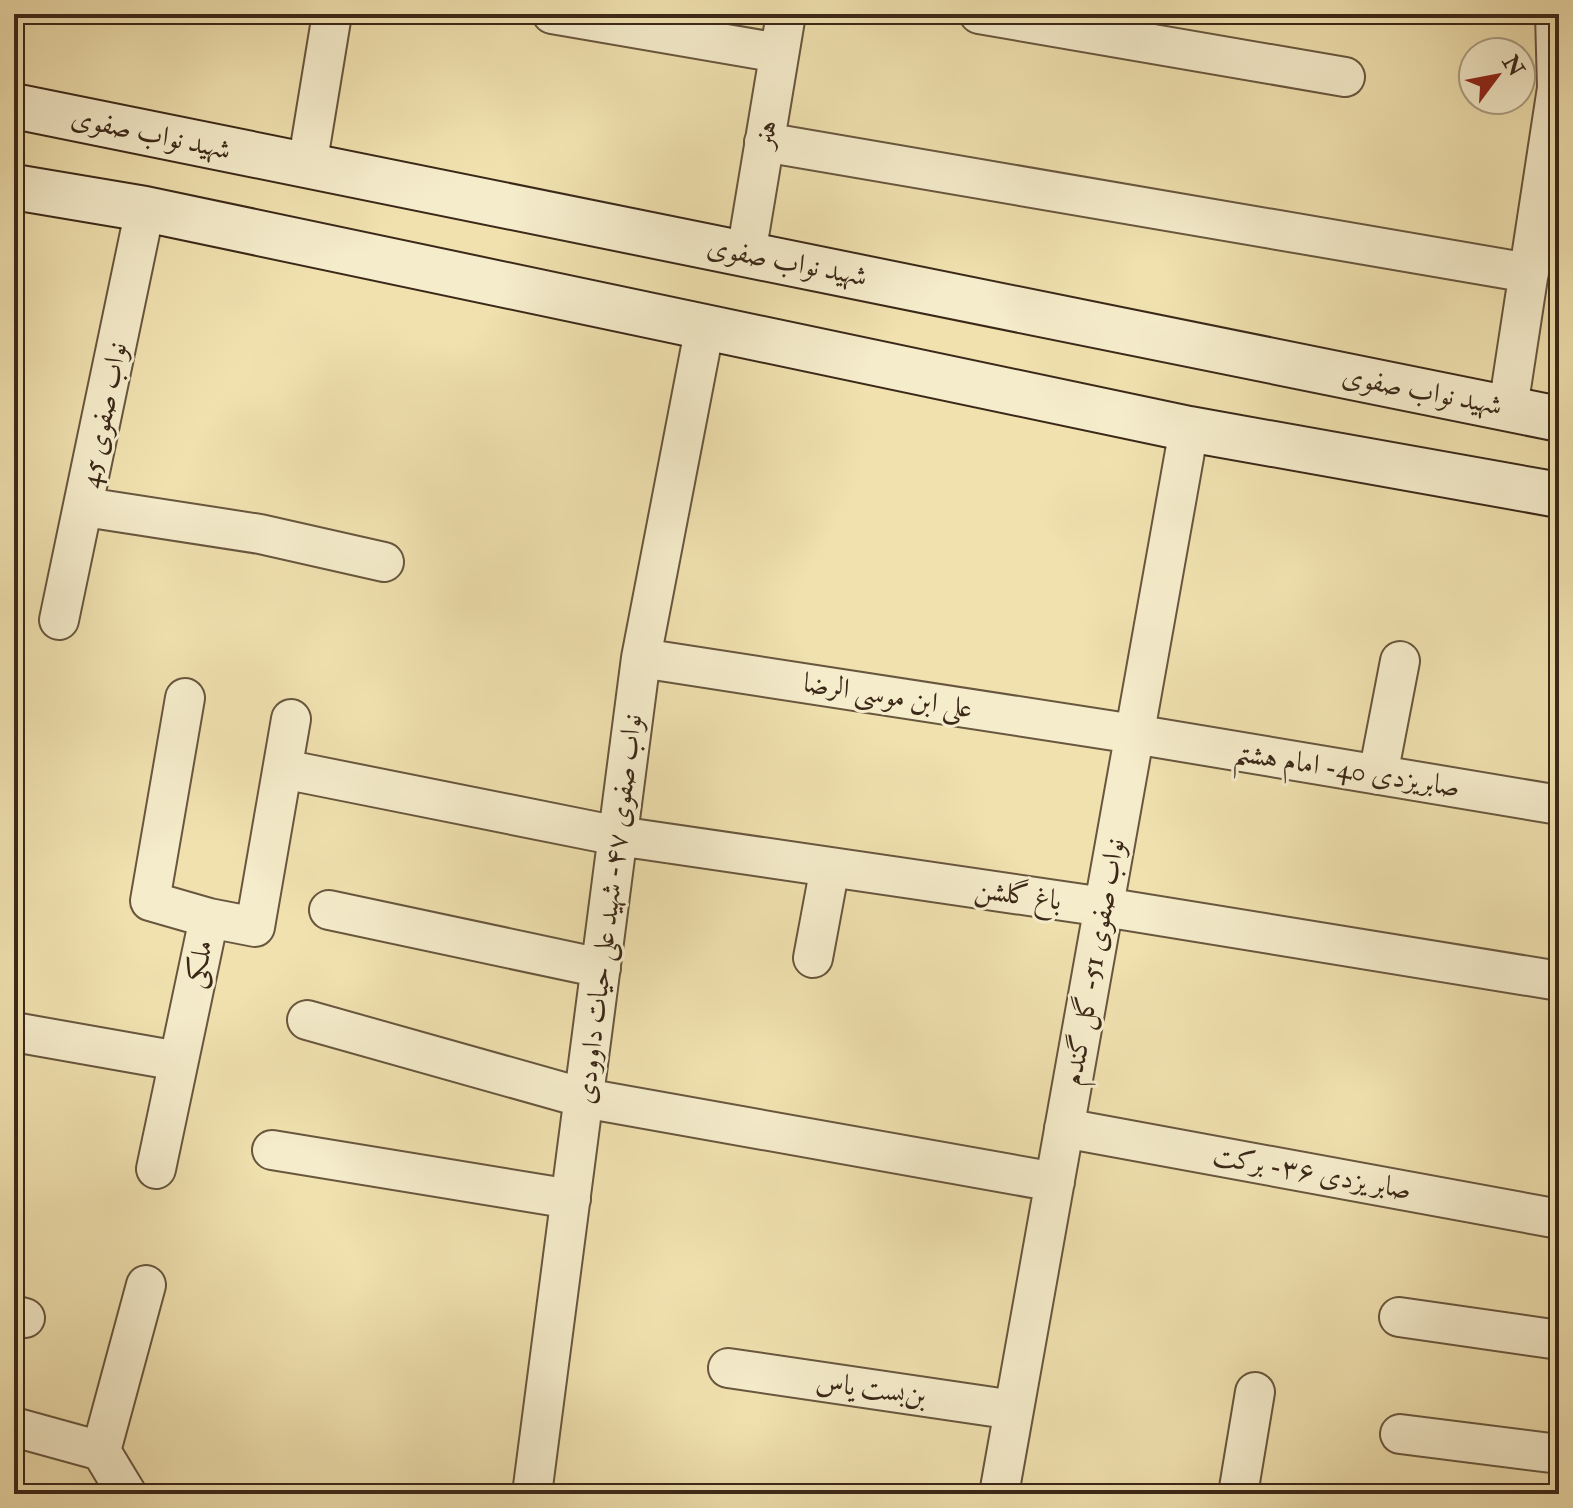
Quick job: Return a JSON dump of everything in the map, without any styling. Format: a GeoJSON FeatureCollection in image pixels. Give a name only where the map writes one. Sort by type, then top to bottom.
{"type":"FeatureCollection","features":[{"type":"Feature","properties":{"kind":"main road","name":"شهید نواب صفوی"},"geometry":{"type":"LineString","coordinates":[[14,106],[1559,419]]}},
{"type":"Feature","properties":{"kind":"main road"},"geometry":{"type":"LineString","coordinates":[[14,187],[145,209],[1189,429],[1559,495]]}},
{"type":"Feature","properties":{"kind":"street"},"geometry":{"type":"LineString","coordinates":[[307,166],[332,14]]}},
{"type":"Feature","properties":{"kind":"street"},"geometry":{"type":"LineString","coordinates":[[552,14],[779,53]]}},
{"type":"Feature","properties":{"kind":"street","name":"هنر"},"geometry":{"type":"LineString","coordinates":[[746,254],[786,14]]}},
{"type":"Feature","properties":{"kind":"street"},"geometry":{"type":"LineString","coordinates":[[979,14],[1345,77]]}},
{"type":"Feature","properties":{"kind":"street"},"geometry":{"type":"LineString","coordinates":[[1508,408],[1558,88],[1555,14]]}},
{"type":"Feature","properties":{"kind":"street"},"geometry":{"type":"LineString","coordinates":[[764,142],[1529,273]]}},
{"type":"Feature","properties":{"kind":"street","name":"نواب صفوی 45"},"geometry":{"type":"LineString","coordinates":[[59,620],[145,209]]}},
{"type":"Feature","properties":{"kind":"street","name":"نواب صفوی ۴۷- شهید علی حیات داوودی"},"geometry":{"type":"LineString","coordinates":[[532,1494],[641,658],[705,326]]}},
{"type":"Feature","properties":{"kind":"street","name":"نواب صفوی 51- گل گندم"},"geometry":{"type":"LineString","coordinates":[[999,1494],[1189,429]]}},
{"type":"Feature","properties":{"kind":"street"},"geometry":{"type":"LineString","coordinates":[[85,507],[260,534],[384,562]]}},
{"type":"Feature","properties":{"kind":"street","name":"علی ابن موسی الرضا"},"geometry":{"type":"LineString","coordinates":[[641,658],[1134,734]]}},
{"type":"Feature","properties":{"kind":"street"},"geometry":{"type":"LineString","coordinates":[[1378,775],[1400,661]]}},
{"type":"Feature","properties":{"kind":"street"},"geometry":{"type":"LineString","coordinates":[[185,698],[150,901],[209,918]]}},
{"type":"Feature","properties":{"kind":"street","name":"ملکی"},"geometry":{"type":"LineString","coordinates":[[156,1169],[209,918],[255,927],[291,719]]}},
{"type":"Feature","properties":{"kind":"street","name":"صابریزدی 40- امام هشتم"},"geometry":{"type":"LineString","coordinates":[[1134,734],[1559,805]]}},
{"type":"Feature","properties":{"kind":"street","name":"باغ گلشن"},"geometry":{"type":"LineString","coordinates":[[283,769],[618,836],[1104,907],[1559,981]]}},
{"type":"Feature","properties":{"kind":"street"},"geometry":{"type":"LineString","coordinates":[[813,958],[830,867]]}},
{"type":"Feature","properties":{"kind":"street"},"geometry":{"type":"LineString","coordinates":[[329,910],[601,968]]}},
{"type":"Feature","properties":{"kind":"street"},"geometry":{"type":"LineString","coordinates":[[307,1020],[584,1098],[1055,1182]]}},
{"type":"Feature","properties":{"kind":"street"},"geometry":{"type":"LineString","coordinates":[[14,1032],[178,1061]]}},
{"type":"Feature","properties":{"kind":"street","name":"صابر یزدی ۳۶- برکت"},"geometry":{"type":"LineString","coordinates":[[1064,1128],[1559,1219]]}},
{"type":"Feature","properties":{"kind":"street"},"geometry":{"type":"LineString","coordinates":[[272,1150],[571,1199]]}},
{"type":"Feature","properties":{"kind":"street"},"geometry":{"type":"LineString","coordinates":[[101,1451],[146,1285]]}},
{"type":"Feature","properties":{"kind":"street"},"geometry":{"type":"LineString","coordinates":[[1399,1317],[1559,1340]]}},
{"type":"Feature","properties":{"kind":"street","name":"بن‌بست یاس"},"geometry":{"type":"LineString","coordinates":[[728,1368],[1014,1410]]}},
{"type":"Feature","properties":{"kind":"street"},"geometry":{"type":"LineString","coordinates":[[1238,1494],[1255,1392]]}},
{"type":"Feature","properties":{"kind":"street"},"geometry":{"type":"LineString","coordinates":[[14,1427],[101,1451],[127,1494]]}},
{"type":"Feature","properties":{"kind":"street"},"geometry":{"type":"LineString","coordinates":[[1400,1434],[1559,1454]]}}]}
